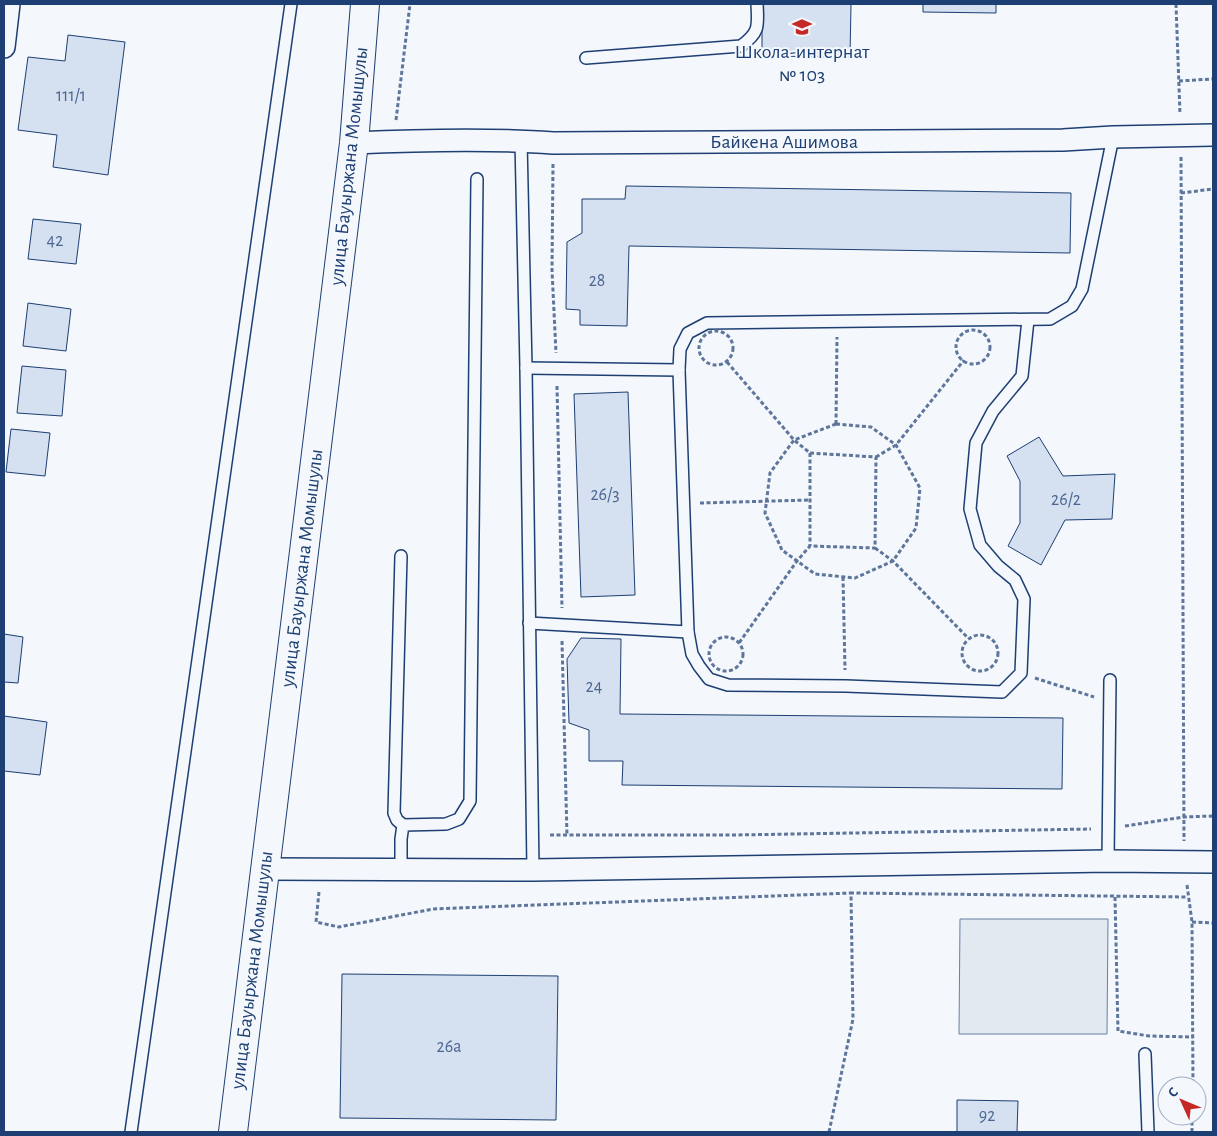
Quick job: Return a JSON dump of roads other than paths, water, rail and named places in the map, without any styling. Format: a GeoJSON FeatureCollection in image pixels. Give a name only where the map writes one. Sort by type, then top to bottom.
{"type":"FeatureCollection","features":[{"type":"Feature","properties":{"kind":"main road","name":"улица Бауыржана Момышулы"},"geometry":{"type":"LineString","coordinates":[[233,1132],[354,143],[365,4]]}},
{"type":"Feature","properties":{"kind":"street"},"geometry":{"type":"LineString","coordinates":[[4,47],[10,4]]}},
{"type":"Feature","properties":{"kind":"street","name":"Байкена Ашимова"},"geometry":{"type":"LineString","coordinates":[[354,143],[393,141],[520,141],[553,143],[1053,140],[1213,135]]}},
{"type":"Feature","properties":{"kind":"street"},"geometry":{"type":"LineString","coordinates":[[264,869],[401,868],[533,870],[1108,861],[1213,862]]}},
{"type":"Feature","properties":{"kind":"lane"},"geometry":{"type":"LineString","coordinates":[[131,1132],[291,4]]}},
{"type":"Feature","properties":{"kind":"lane"},"geometry":{"type":"LineString","coordinates":[[586,58],[741,46],[750,39],[758,27],[757,4]]}},
{"type":"Feature","properties":{"kind":"lane"},"geometry":{"type":"LineString","coordinates":[[1028,320],[1022,376],[993,411],[976,443],[970,509],[980,545],[998,566],[1015,580],[1024,599],[1021,673],[1002,692],[846,686],[728,685],[709,679],[692,654],[688,632],[679,370],[680,349],[688,333],[707,323],[1050,319],[1072,306],[1082,288],[1113,137]]}},
{"type":"Feature","properties":{"kind":"lane"},"geometry":{"type":"LineString","coordinates":[[520,141],[526,368],[533,870]]}},
{"type":"Feature","properties":{"kind":"lane"},"geometry":{"type":"LineString","coordinates":[[401,556],[394,814],[397,820],[404,825],[446,824],[459,819],[470,802],[477,179]]}},
{"type":"Feature","properties":{"kind":"lane"},"geometry":{"type":"LineString","coordinates":[[526,368],[679,370]]}},
{"type":"Feature","properties":{"kind":"lane"},"geometry":{"type":"LineString","coordinates":[[530,623],[688,632]]}},
{"type":"Feature","properties":{"kind":"lane"},"geometry":{"type":"LineString","coordinates":[[1108,861],[1110,680]]}},
{"type":"Feature","properties":{"kind":"lane"},"geometry":{"type":"LineString","coordinates":[[401,868],[400,839],[404,825]]}},
{"type":"Feature","properties":{"kind":"lane"},"geometry":{"type":"LineString","coordinates":[[1146,1054],[1148,1132]]}},
{"type":"Feature","properties":{"kind":"place","name":"Школа-интернат № 103"},"geometry":{"type":"Point","coordinates":[802,27]}}]}
